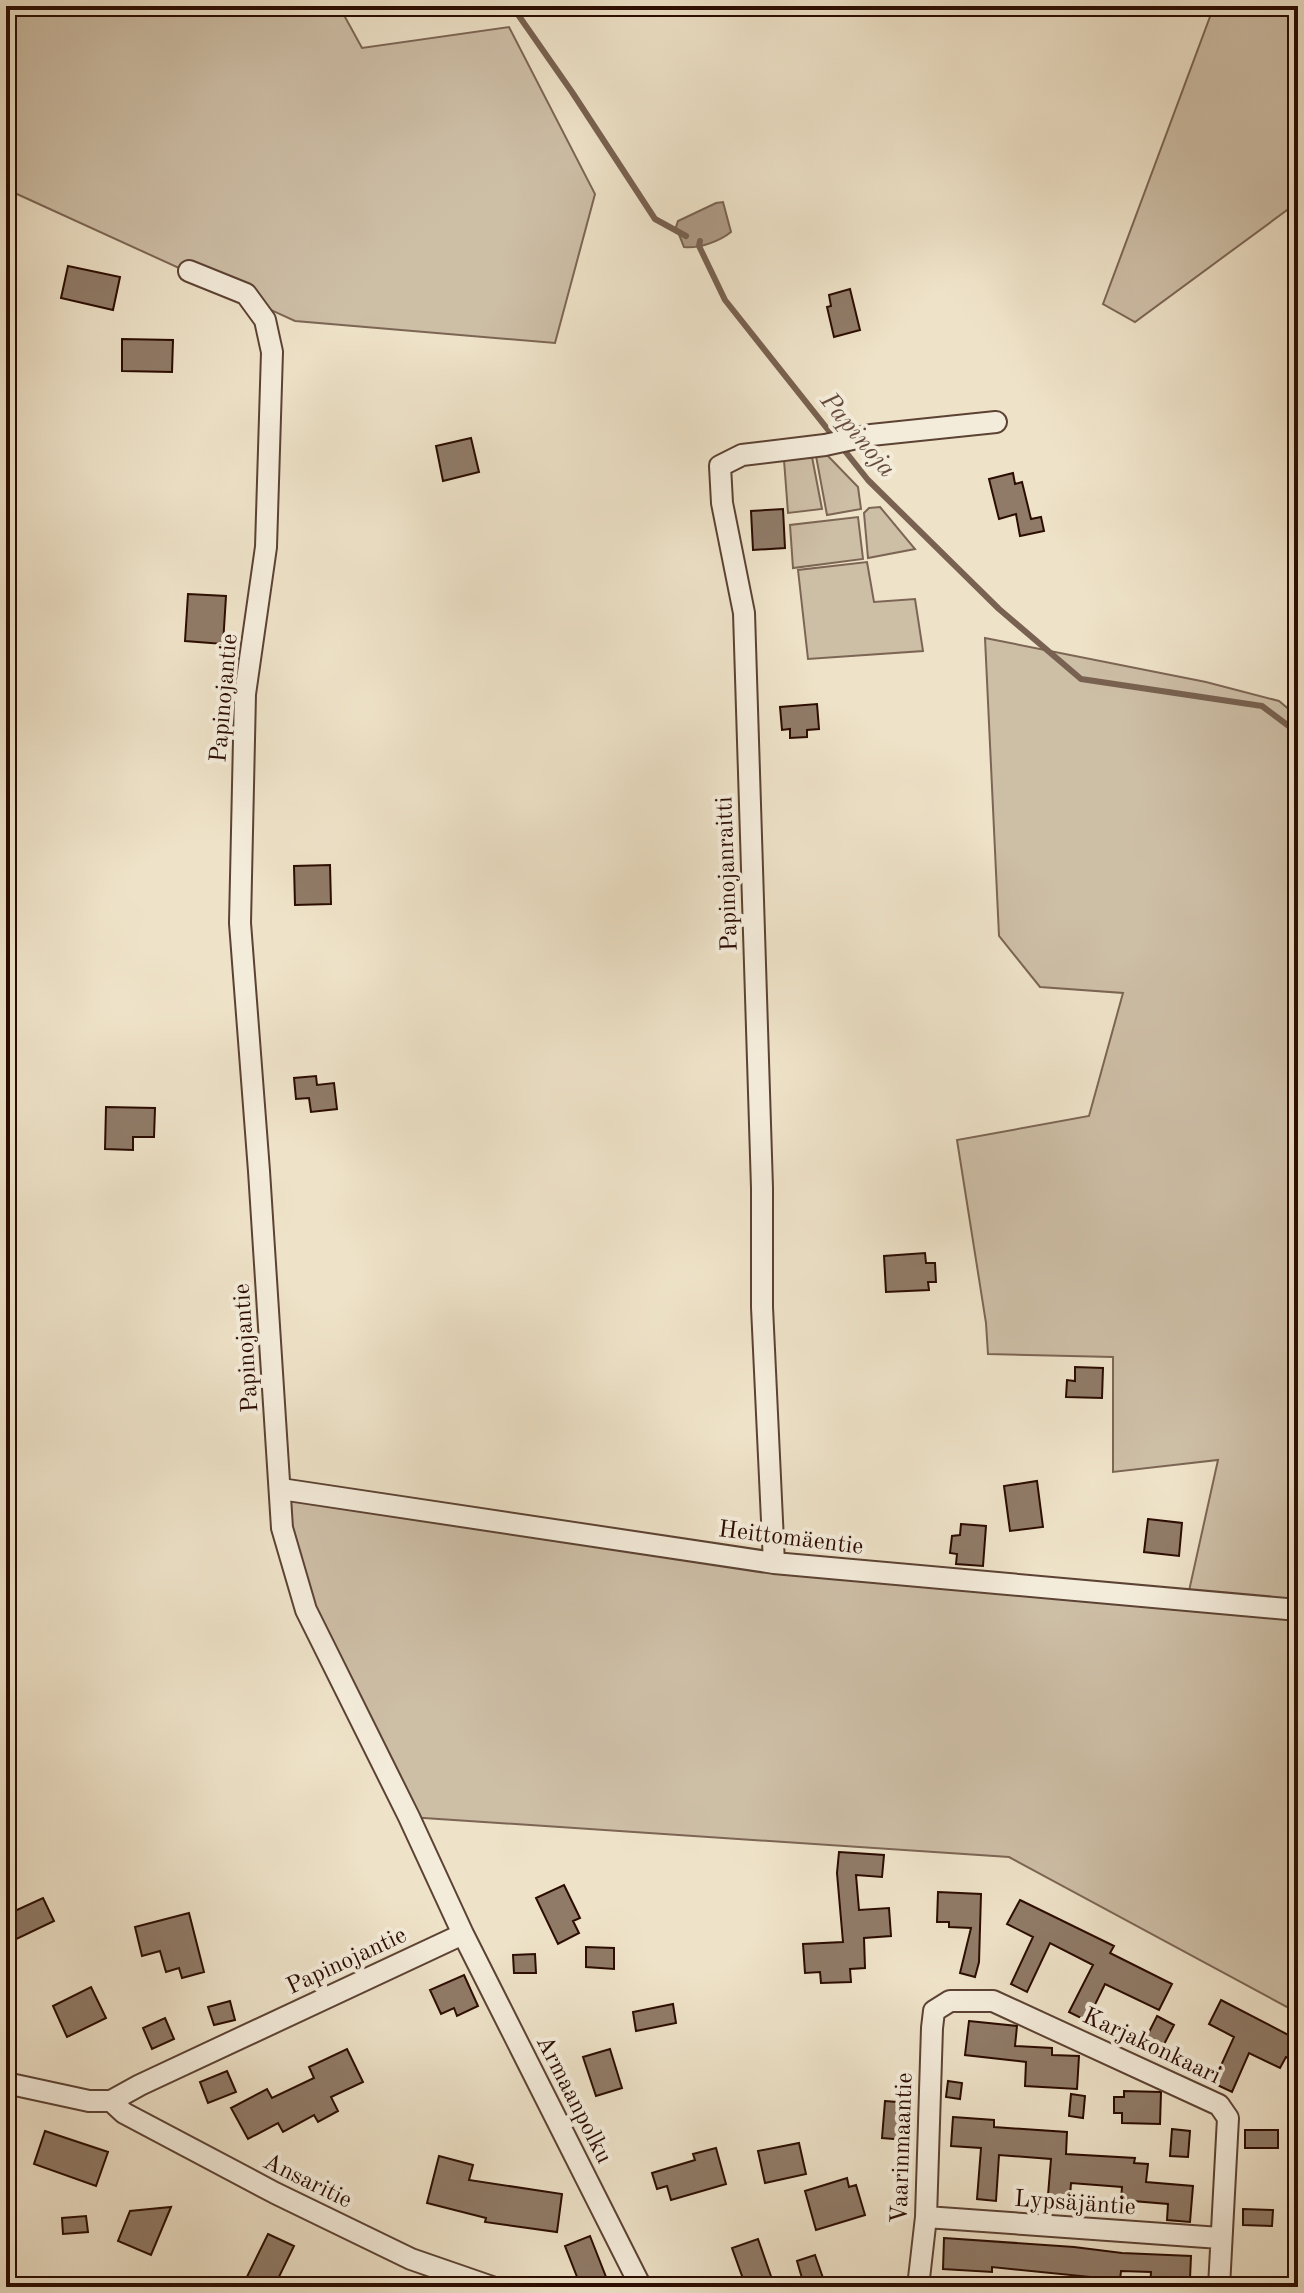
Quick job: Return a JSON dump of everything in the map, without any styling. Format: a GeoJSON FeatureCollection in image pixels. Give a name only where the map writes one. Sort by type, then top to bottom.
{"type":"FeatureCollection","features":[{"type":"Feature","properties":{"kind":"street","name":"Papinojantie"},"geometry":{"type":"LineString","coordinates":[[111,2101],[463,1934],[409,1817],[306,1610],[282,1528],[240,923],[245,694],[266,547],[272,352],[265,320],[246,294],[189,271]]}},
{"type":"Feature","properties":{"kind":"street","name":"Papinojanraitti"},"geometry":{"type":"LineString","coordinates":[[774,1563],[762,1307],[762,1188],[744,613],[722,503],[720,466],[742,455],[825,445],[871,435],[996,422]]}},
{"type":"Feature","properties":{"kind":"street","name":"Heittomäentie"},"geometry":{"type":"LineString","coordinates":[[281,1489],[774,1563],[1298,1610]]}},
{"type":"Feature","properties":{"kind":"street","name":"Armaanpolku"},"geometry":{"type":"LineString","coordinates":[[463,1934],[641,2287]]}},
{"type":"Feature","properties":{"kind":"street","name":"Karjakonkaari"},"geometry":{"type":"LineString","coordinates":[[934,2011],[950,2001],[993,2001],[1219,2105],[1228,2118],[1219,2287]]}},
{"type":"Feature","properties":{"kind":"street","name":"Vaarinmaantie"},"geometry":{"type":"LineString","coordinates":[[918,2287],[926,2217],[934,2011]]}},
{"type":"Feature","properties":{"kind":"street"},"geometry":{"type":"LineString","coordinates":[[6,2083],[89,2101],[111,2101]]}},
{"type":"Feature","properties":{"kind":"street","name":"Ansaritie"},"geometry":{"type":"LineString","coordinates":[[111,2101],[124,2113],[275,2193],[411,2259],[492,2287]]}},
{"type":"Feature","properties":{"kind":"street","name":"Lypsäjäntie"},"geometry":{"type":"LineString","coordinates":[[926,2217],[1220,2238]]}},
{"type":"Feature","properties":{"kind":"shaded area"},"geometry":{"type":"Polygon","coordinates":[[[6,6],[339,6],[362,48],[509,27],[595,194],[555,343],[295,321],[6,189],[6,6]]]}},
{"type":"Feature","properties":{"kind":"shaded area"},"geometry":{"type":"Polygon","coordinates":[[[1214,6],[1298,6],[1298,202],[1135,322],[1103,304],[1214,6]]]}},
{"type":"Feature","properties":{"kind":"shaded area"},"geometry":{"type":"Polygon","coordinates":[[[723,202],[731,232],[709,244],[684,247],[676,227],[678,221],[723,202]]]}},
{"type":"Feature","properties":{"kind":"shaded area"},"geometry":{"type":"Polygon","coordinates":[[[827,455],[858,487],[861,509],[827,515],[816,456],[827,455]]]}},
{"type":"Feature","properties":{"kind":"shaded area"},"geometry":{"type":"Polygon","coordinates":[[[812,457],[822,509],[788,513],[784,460],[812,457]]]}},
{"type":"Feature","properties":{"kind":"shaded area"},"geometry":{"type":"Polygon","coordinates":[[[880,507],[915,549],[868,558],[864,513],[869,508],[880,507]]]}},
{"type":"Feature","properties":{"kind":"shaded area"},"geometry":{"type":"Polygon","coordinates":[[[858,517],[863,559],[793,568],[790,525],[858,517]]]}},
{"type":"Feature","properties":{"kind":"shaded area"},"geometry":{"type":"Polygon","coordinates":[[[867,562],[874,602],[915,599],[923,651],[808,659],[798,570],[867,562]]]}},
{"type":"Feature","properties":{"kind":"shaded area"},"geometry":{"type":"Polygon","coordinates":[[[985,638],[1206,682],[1279,701],[1298,717],[1298,2013],[1009,1857],[409,1817],[306,1610],[281,1489],[774,1563],[1187,1600],[1218,1460],[1113,1472],[1113,1357],[988,1354],[986,1323],[957,1140],[1089,1116],[1123,993],[1040,987],[999,936],[985,638]]]}},
{"type":"Feature","properties":{"kind":"building"},"geometry":{"type":"Polygon","coordinates":[[[68,266],[120,277],[113,310],[61,298],[68,266]]]}},
{"type":"Feature","properties":{"kind":"building"},"geometry":{"type":"Polygon","coordinates":[[[850,289],[860,330],[834,337],[827,307],[831,306],[829,295],[850,289]]]}},
{"type":"Feature","properties":{"kind":"building"},"geometry":{"type":"Polygon","coordinates":[[[122,339],[173,340],[172,372],[122,371],[122,339]]]}},
{"type":"Feature","properties":{"kind":"building"},"geometry":{"type":"Polygon","coordinates":[[[471,438],[479,472],[443,481],[436,446],[471,438]]]}},
{"type":"Feature","properties":{"kind":"building"},"geometry":{"type":"Polygon","coordinates":[[[1013,473],[1015,484],[1022,482],[1031,519],[1041,517],[1044,531],[1020,536],[1016,514],[999,519],[989,479],[1013,473]]]}},
{"type":"Feature","properties":{"kind":"building"},"geometry":{"type":"Polygon","coordinates":[[[783,509],[785,548],[753,550],[751,511],[783,509]]]}},
{"type":"Feature","properties":{"kind":"building"},"geometry":{"type":"Polygon","coordinates":[[[188,594],[226,596],[223,644],[185,641],[188,594]]]}},
{"type":"Feature","properties":{"kind":"building"},"geometry":{"type":"Polygon","coordinates":[[[817,704],[819,729],[807,730],[807,737],[790,738],[790,729],[782,730],[780,707],[817,704]]]}},
{"type":"Feature","properties":{"kind":"building"},"geometry":{"type":"Polygon","coordinates":[[[330,865],[331,904],[295,905],[294,866],[330,865]]]}},
{"type":"Feature","properties":{"kind":"building"},"geometry":{"type":"Polygon","coordinates":[[[316,1076],[317,1085],[334,1083],[337,1109],[311,1112],[309,1098],[296,1099],[294,1078],[316,1076]]]}},
{"type":"Feature","properties":{"kind":"building"},"geometry":{"type":"Polygon","coordinates":[[[106,1107],[155,1108],[154,1137],[133,1137],[133,1150],[105,1149],[106,1107]]]}},
{"type":"Feature","properties":{"kind":"building"},"geometry":{"type":"Polygon","coordinates":[[[925,1253],[926,1263],[935,1263],[936,1282],[928,1282],[929,1290],[886,1292],[884,1256],[925,1253]]]}},
{"type":"Feature","properties":{"kind":"building"},"geometry":{"type":"Polygon","coordinates":[[[1075,1367],[1103,1368],[1102,1398],[1066,1397],[1067,1380],[1075,1381],[1075,1367]]]}},
{"type":"Feature","properties":{"kind":"building"},"geometry":{"type":"Polygon","coordinates":[[[1037,1481],[1043,1527],[1010,1531],[1004,1486],[1037,1481]]]}},
{"type":"Feature","properties":{"kind":"building"},"geometry":{"type":"Polygon","coordinates":[[[1148,1519],[1182,1523],[1179,1556],[1144,1552],[1148,1519]]]}},
{"type":"Feature","properties":{"kind":"building"},"geometry":{"type":"Polygon","coordinates":[[[961,1524],[986,1526],[983,1566],[956,1564],[957,1554],[950,1553],[952,1536],[960,1535],[961,1524]]]}},
{"type":"Feature","properties":{"kind":"building"},"geometry":{"type":"Polygon","coordinates":[[[839,1852],[884,1855],[882,1877],[856,1875],[859,1910],[889,1908],[891,1936],[864,1938],[865,1968],[850,1969],[851,1982],[821,1983],[820,1972],[805,1973],[803,1944],[843,1942],[837,1873],[839,1852]]]}},
{"type":"Feature","properties":{"kind":"building"},"geometry":{"type":"Polygon","coordinates":[[[564,1885],[580,1918],[573,1921],[579,1933],[558,1944],[536,1898],[564,1885]]]}},
{"type":"Feature","properties":{"kind":"building"},"geometry":{"type":"Polygon","coordinates":[[[938,1892],[981,1894],[979,1962],[975,1977],[960,1973],[971,1928],[949,1927],[949,1922],[937,1922],[938,1892]]]}},
{"type":"Feature","properties":{"kind":"building"},"geometry":{"type":"Polygon","coordinates":[[[43,1898],[54,1921],[6,1944],[6,1915],[43,1898]]]}},
{"type":"Feature","properties":{"kind":"building"},"geometry":{"type":"Polygon","coordinates":[[[1020,1900],[1114,1946],[1110,1953],[1172,1984],[1159,2010],[1105,1984],[1087,2021],[1069,2012],[1093,1965],[1050,1943],[1027,1992],[1011,1984],[1033,1937],[1007,1924],[1020,1900]]]}},
{"type":"Feature","properties":{"kind":"building"},"geometry":{"type":"Polygon","coordinates":[[[189,1913],[204,1972],[182,1978],[179,1968],[166,1972],[160,1951],[142,1956],[135,1927],[189,1913]]]}},
{"type":"Feature","properties":{"kind":"building"},"geometry":{"type":"Polygon","coordinates":[[[586,1947],[614,1948],[614,1969],[586,1967],[586,1947]]]}},
{"type":"Feature","properties":{"kind":"building"},"geometry":{"type":"Polygon","coordinates":[[[535,1954],[536,1973],[514,1973],[513,1955],[535,1954]]]}},
{"type":"Feature","properties":{"kind":"building"},"geometry":{"type":"Polygon","coordinates":[[[464,1975],[478,2006],[457,2016],[454,2008],[441,2014],[430,1990],[464,1975]]]}},
{"type":"Feature","properties":{"kind":"building"},"geometry":{"type":"Polygon","coordinates":[[[91,1987],[106,2018],[67,2037],[53,2006],[91,1987]]]}},
{"type":"Feature","properties":{"kind":"building"},"geometry":{"type":"Polygon","coordinates":[[[1221,2000],[1298,2040],[1298,2062],[1286,2057],[1280,2068],[1249,2053],[1232,2092],[1213,2083],[1234,2037],[1209,2024],[1221,2000]]]}},
{"type":"Feature","properties":{"kind":"building"},"geometry":{"type":"Polygon","coordinates":[[[230,2001],[235,2020],[214,2025],[208,2007],[230,2001]]]}},
{"type":"Feature","properties":{"kind":"building"},"geometry":{"type":"Polygon","coordinates":[[[673,2004],[676,2023],[636,2031],[633,2012],[673,2004]]]}},
{"type":"Feature","properties":{"kind":"building"},"geometry":{"type":"Polygon","coordinates":[[[1157,2016],[1174,2025],[1159,2054],[1142,2046],[1157,2016]]]}},
{"type":"Feature","properties":{"kind":"building"},"geometry":{"type":"Polygon","coordinates":[[[165,2018],[174,2039],[152,2049],[143,2028],[165,2018]]]}},
{"type":"Feature","properties":{"kind":"building"},"geometry":{"type":"Polygon","coordinates":[[[969,2021],[1017,2026],[1015,2046],[1052,2048],[1052,2055],[1079,2056],[1077,2089],[1025,2086],[1026,2062],[965,2055],[969,2021]]]}},
{"type":"Feature","properties":{"kind":"building"},"geometry":{"type":"Polygon","coordinates":[[[347,2049],[363,2082],[331,2097],[338,2111],[318,2122],[314,2115],[283,2132],[278,2123],[248,2139],[231,2108],[267,2089],[272,2098],[314,2078],[309,2067],[347,2049]]]}},
{"type":"Feature","properties":{"kind":"building"},"geometry":{"type":"Polygon","coordinates":[[[610,2049],[622,2088],[596,2096],[583,2057],[610,2049]]]}},
{"type":"Feature","properties":{"kind":"building"},"geometry":{"type":"Polygon","coordinates":[[[227,2071],[236,2092],[208,2103],[200,2082],[227,2071]]]}},
{"type":"Feature","properties":{"kind":"building"},"geometry":{"type":"Polygon","coordinates":[[[948,2081],[962,2083],[960,2099],[946,2097],[948,2081]]]}},
{"type":"Feature","properties":{"kind":"building"},"geometry":{"type":"Polygon","coordinates":[[[1124,2091],[1161,2092],[1160,2124],[1122,2123],[1122,2113],[1114,2113],[1114,2097],[1124,2097],[1124,2091]]]}},
{"type":"Feature","properties":{"kind":"building"},"geometry":{"type":"Polygon","coordinates":[[[1071,2094],[1085,2096],[1083,2118],[1069,2116],[1071,2094]]]}},
{"type":"Feature","properties":{"kind":"building"},"geometry":{"type":"Polygon","coordinates":[[[885,2101],[909,2103],[906,2140],[882,2138],[885,2101]]]}},
{"type":"Feature","properties":{"kind":"building"},"geometry":{"type":"Polygon","coordinates":[[[953,2117],[994,2120],[994,2127],[1067,2132],[1066,2154],[1135,2158],[1134,2163],[1148,2164],[1146,2182],[1193,2186],[1190,2222],[1167,2220],[1168,2204],[1121,2200],[1122,2187],[1071,2183],[1069,2209],[1047,2207],[1051,2159],[999,2155],[996,2201],[977,2199],[981,2148],[951,2146],[953,2117]]]}},
{"type":"Feature","properties":{"kind":"building"},"geometry":{"type":"Polygon","coordinates":[[[1172,2129],[1190,2131],[1188,2157],[1170,2156],[1172,2129]]]}},
{"type":"Feature","properties":{"kind":"building"},"geometry":{"type":"Polygon","coordinates":[[[1245,2130],[1278,2130],[1278,2148],[1245,2148],[1245,2130]]]}},
{"type":"Feature","properties":{"kind":"building"},"geometry":{"type":"Polygon","coordinates":[[[45,2131],[108,2152],[96,2186],[34,2164],[45,2131]]]}},
{"type":"Feature","properties":{"kind":"building"},"geometry":{"type":"Polygon","coordinates":[[[799,2143],[806,2174],[765,2183],[758,2151],[799,2143]]]}},
{"type":"Feature","properties":{"kind":"building"},"geometry":{"type":"Polygon","coordinates":[[[716,2148],[726,2184],[671,2200],[667,2186],[657,2189],[652,2173],[695,2160],[693,2154],[716,2148]]]}},
{"type":"Feature","properties":{"kind":"building"},"geometry":{"type":"Polygon","coordinates":[[[439,2156],[473,2165],[469,2180],[562,2194],[557,2232],[485,2222],[486,2218],[427,2203],[439,2156]]]}},
{"type":"Feature","properties":{"kind":"building"},"geometry":{"type":"Polygon","coordinates":[[[847,2178],[849,2187],[856,2185],[865,2215],[816,2230],[805,2191],[847,2178]]]}},
{"type":"Feature","properties":{"kind":"building"},"geometry":{"type":"Polygon","coordinates":[[[171,2207],[151,2255],[118,2241],[130,2211],[171,2207]]]}},
{"type":"Feature","properties":{"kind":"building"},"geometry":{"type":"Polygon","coordinates":[[[1243,2209],[1273,2210],[1272,2226],[1243,2225],[1243,2209]]]}},
{"type":"Feature","properties":{"kind":"building"},"geometry":{"type":"Polygon","coordinates":[[[86,2216],[88,2232],[63,2234],[62,2218],[86,2216]]]}},
{"type":"Feature","properties":{"kind":"building"},"geometry":{"type":"Polygon","coordinates":[[[268,2234],[294,2246],[274,2287],[242,2287],[268,2234]]]}},
{"type":"Feature","properties":{"kind":"building"},"geometry":{"type":"Polygon","coordinates":[[[590,2236],[606,2277],[581,2287],[565,2246],[590,2236]]]}},
{"type":"Feature","properties":{"kind":"building"},"geometry":{"type":"Polygon","coordinates":[[[944,2238],[1191,2256],[1190,2279],[1181,2279],[1180,2287],[1150,2287],[1151,2272],[1121,2271],[1120,2280],[992,2267],[992,2272],[943,2269],[944,2238]]]}},
{"type":"Feature","properties":{"kind":"building"},"geometry":{"type":"Polygon","coordinates":[[[758,2239],[772,2279],[746,2287],[732,2248],[758,2239]]]}},
{"type":"Feature","properties":{"kind":"building"},"geometry":{"type":"Polygon","coordinates":[[[815,2255],[823,2278],[804,2285],[797,2261],[815,2255]]]}},
{"type":"Feature","properties":{"kind":"waterway","name":"Papinoja"},"geometry":{"type":"LineString","coordinates":[[512,6],[655,219],[686,236]]}},
{"type":"Feature","properties":{"kind":"waterway","name":"Papinoja"},"geometry":{"type":"LineString","coordinates":[[700,241],[699,246],[725,300],[868,480],[999,609],[1081,679],[1262,706],[1298,733]]}}]}
